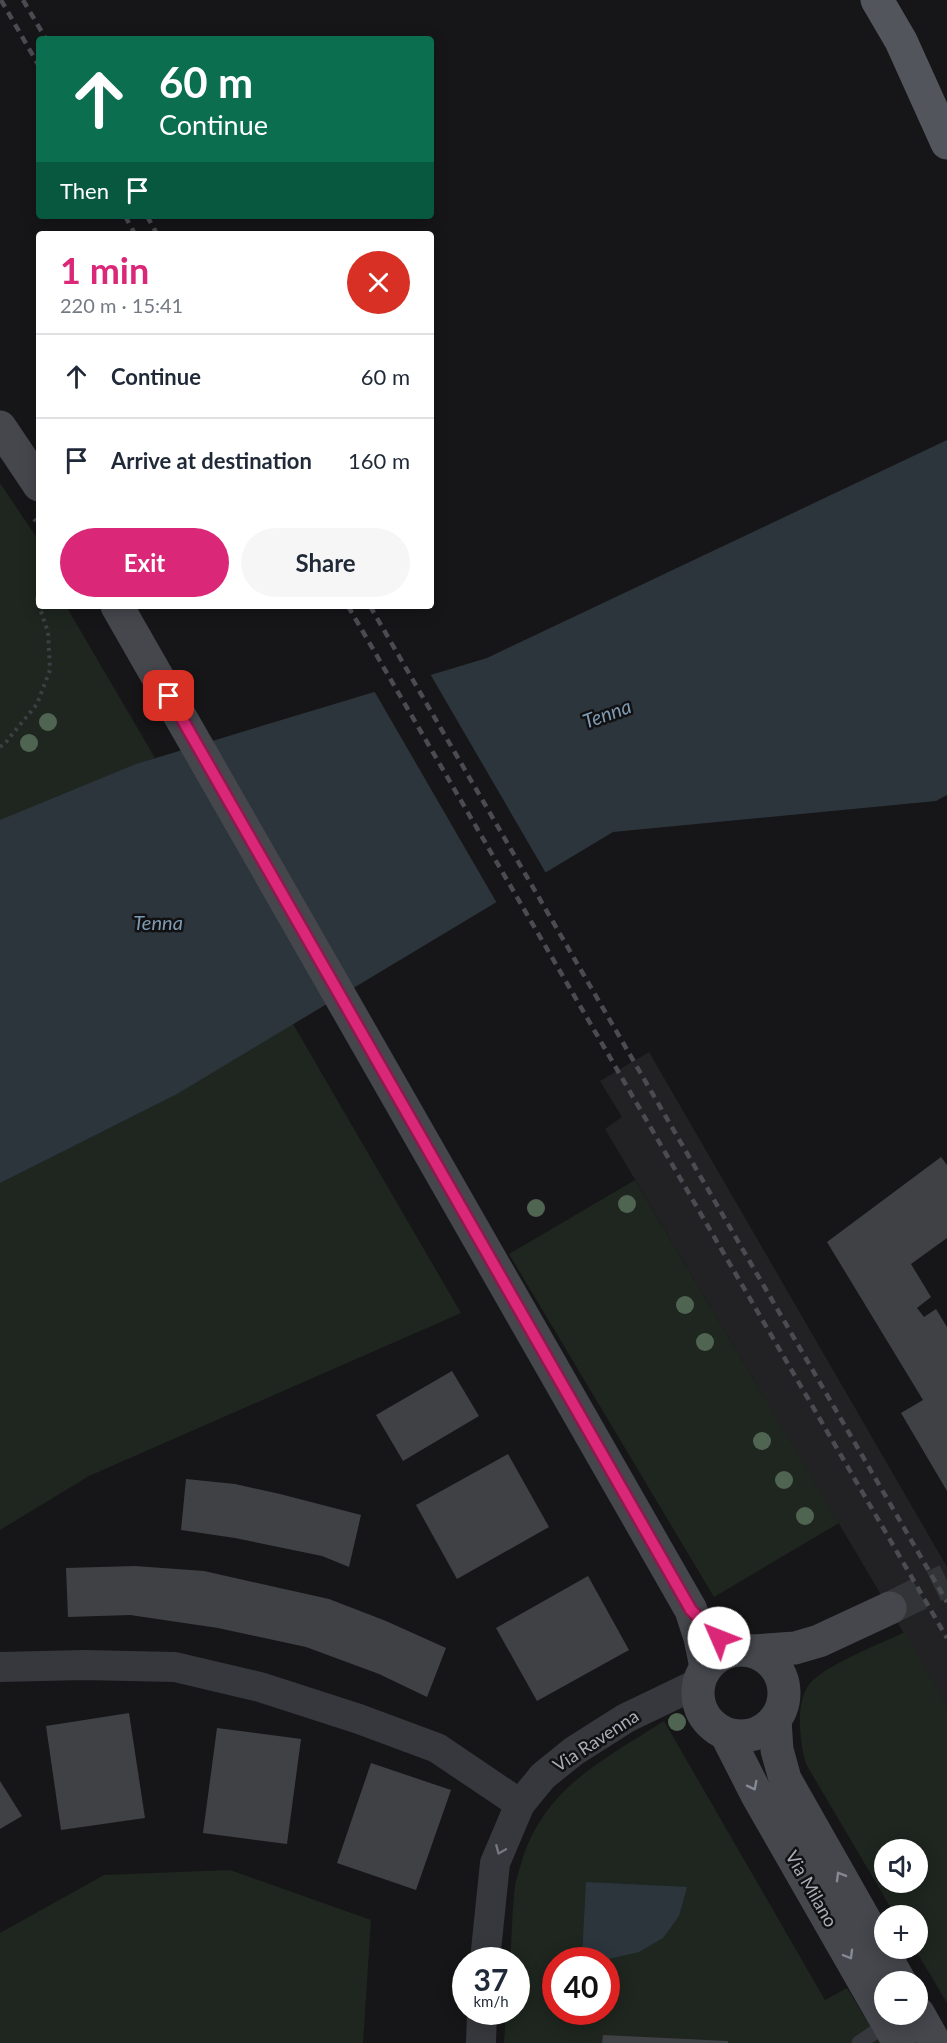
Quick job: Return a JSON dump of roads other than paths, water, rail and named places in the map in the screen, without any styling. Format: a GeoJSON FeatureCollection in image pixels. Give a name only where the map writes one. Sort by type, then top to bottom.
{"type":"FeatureCollection","features":[{"type":"Feature","properties":{"kind":"main road"},"geometry":{"type":"LineString","coordinates":[[877,0],[901,41],[947,143]]}},
{"type":"Feature","properties":{"kind":"street"},"geometry":{"type":"LineString","coordinates":[[0,427],[36,481]]}},
{"type":"Feature","properties":{"kind":"street"},"geometry":{"type":"LineString","coordinates":[[119,609],[691,1610],[700,1638],[703,1675],[698,1696],[700,1708],[706,1719],[726,1734],[753,1735],[765,1730],[780,1707],[800,1662],[819,1641]]}},
{"type":"Feature","properties":{"kind":"street"},"geometry":{"type":"LineString","coordinates":[[703,1675],[720,1655],[729,1651],[774,1651],[795,1648],[819,1641],[890,1608]]}},
{"type":"Feature","properties":{"kind":"street"},"geometry":{"type":"LineString","coordinates":[[691,1610],[719,1638],[745,1651],[766,1657],[776,1667],[783,1680],[780,1707]]}},
{"type":"Feature","properties":{"kind":"street"},"geometry":{"type":"LineString","coordinates":[[0,1667],[84,1665],[175,1667],[260,1687],[359,1719],[437,1748],[520,1804]]}},
{"type":"Feature","properties":{"kind":"street","name":"Via Ravenna"},"geometry":{"type":"LineString","coordinates":[[485,1947],[495,1863],[520,1804],[543,1776],[574,1751],[626,1718],[703,1675]]}},
{"type":"Feature","properties":{"kind":"street","name":"Via Milano"},"geometry":{"type":"LineString","coordinates":[[780,1707],[777,1749],[784,1779],[894,1971]]}},
{"type":"Feature","properties":{"kind":"street","name":"Via Milano"},"geometry":{"type":"LineString","coordinates":[[726,1734],[757,1795],[902,2026],[935,2043]]}},
{"type":"Feature","properties":{"kind":"street"},"geometry":{"type":"LineString","coordinates":[[481,2043],[482,2025]]}},
{"type":"Feature","properties":{"kind":"lane"},"geometry":{"type":"LineString","coordinates":[[859,2043],[902,2026]]}},
{"type":"Feature","properties":{"kind":"water","name":"Tenna"},"geometry":{"type":"Polygon","coordinates":[[[947,440],[947,795],[936,801],[613,832],[177,1094],[0,1183],[0,820],[136,764],[487,658],[947,440]]]}},
{"type":"Feature","properties":{"kind":"water"},"geometry":{"type":"Polygon","coordinates":[[[586,1882],[687,1887],[679,1916],[663,1938],[639,1952],[620,1956],[620,1947],[583,1947],[586,1882]]]}},
{"type":"Feature","properties":{"kind":"tunnel"},"geometry":{"type":"LineString","coordinates":[[890,1608],[947,1580]]}},
{"type":"Feature","properties":{"kind":"railway"},"geometry":{"type":"LineString","coordinates":[[1,0],[36,61]]}},
{"type":"Feature","properties":{"kind":"railway"},"geometry":{"type":"LineString","coordinates":[[23,0],[44,36]]}},
{"type":"Feature","properties":{"kind":"railway"},"geometry":{"type":"LineString","coordinates":[[127,219],[133,231]]}},
{"type":"Feature","properties":{"kind":"railway"},"geometry":{"type":"LineString","coordinates":[[149,219],[155,231]]}},
{"type":"Feature","properties":{"kind":"railway"},"geometry":{"type":"LineString","coordinates":[[350,609],[947,1638]]}},
{"type":"Feature","properties":{"kind":"railway"},"geometry":{"type":"LineString","coordinates":[[372,609],[947,1602]]}}]}
